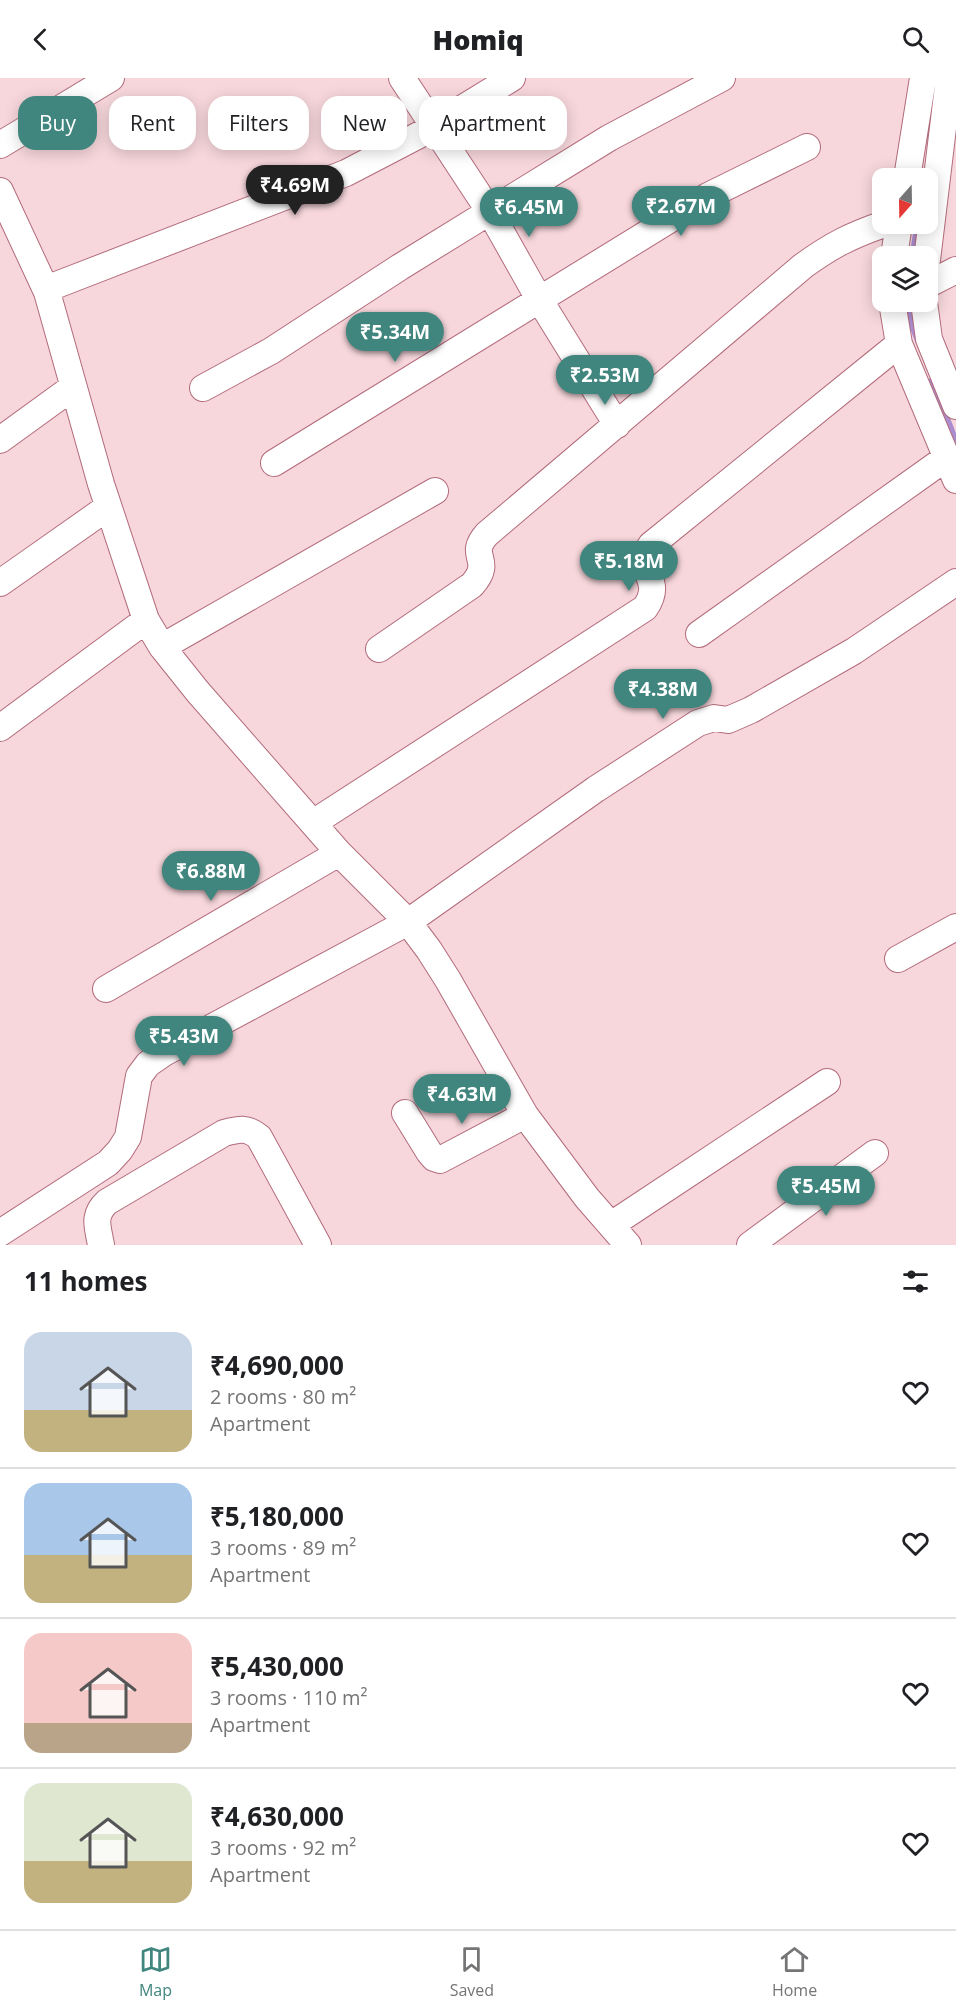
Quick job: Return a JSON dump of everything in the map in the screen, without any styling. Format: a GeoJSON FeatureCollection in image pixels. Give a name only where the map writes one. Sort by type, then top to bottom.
{"type":"FeatureCollection","features":[{"type":"Feature","properties":{"kind":"street"},"geometry":{"type":"LineString","coordinates":[[0,145],[111,78]]}},
{"type":"Feature","properties":{"kind":"street"},"geometry":{"type":"LineString","coordinates":[[402,78],[419,104]]}},
{"type":"Feature","properties":{"kind":"street"},"geometry":{"type":"LineString","coordinates":[[483,96],[512,78]]}},
{"type":"Feature","properties":{"kind":"street"},"geometry":{"type":"LineString","coordinates":[[203,388],[271,351],[400,267],[609,138],[722,78]]}},
{"type":"Feature","properties":{"kind":"street"},"geometry":{"type":"LineString","coordinates":[[909,168],[923,78]]}},
{"type":"Feature","properties":{"kind":"street"},"geometry":{"type":"LineString","coordinates":[[930,246],[947,157],[949,78]]}},
{"type":"Feature","properties":{"kind":"street"},"geometry":{"type":"LineString","coordinates":[[46,289],[346,173],[419,134]]}},
{"type":"Feature","properties":{"kind":"street"},"geometry":{"type":"LineString","coordinates":[[274,463],[708,195],[807,147]]}},
{"type":"Feature","properties":{"kind":"street"},"geometry":{"type":"LineString","coordinates":[[450,150],[490,212],[538,299],[617,425]]}},
{"type":"Feature","properties":{"kind":"street"},"geometry":{"type":"LineString","coordinates":[[0,191],[46,289],[108,507],[146,620],[162,647],[198,692],[313,823],[408,922],[448,980],[525,1115],[587,1198],[628,1245]]}},
{"type":"Feature","properties":{"kind":"street"},"geometry":{"type":"LineString","coordinates":[[379,649],[472,585],[483,566],[478,549],[479,543],[487,534],[803,266],[834,244],[872,228]]}},
{"type":"Feature","properties":{"kind":"street"},"geometry":{"type":"LineString","coordinates":[[938,279],[956,270]]}},
{"type":"Feature","properties":{"kind":"street"},"geometry":{"type":"LineString","coordinates":[[699,634],[951,469],[899,344],[894,312]]}},
{"type":"Feature","properties":{"kind":"street"},"geometry":{"type":"LineString","coordinates":[[925,312],[929,339],[949,371],[956,406]]}},
{"type":"Feature","properties":{"kind":"street"},"geometry":{"type":"LineString","coordinates":[[313,823],[645,608],[653,597],[654,586],[644,564],[644,555],[651,545],[899,344]]}},
{"type":"Feature","properties":{"kind":"street"},"geometry":{"type":"LineString","coordinates":[[0,440],[74,387]]}},
{"type":"Feature","properties":{"kind":"street"},"geometry":{"type":"LineString","coordinates":[[162,647],[435,491]]}},
{"type":"Feature","properties":{"kind":"street"},"geometry":{"type":"LineString","coordinates":[[0,583],[108,507]]}},
{"type":"Feature","properties":{"kind":"street"},"geometry":{"type":"LineString","coordinates":[[0,1233],[108,1162],[120,1150],[128,1137],[139,1076],[148,1064],[164,1053],[408,922],[596,789],[698,723],[714,718],[728,720],[751,710],[854,651],[956,582]]}},
{"type":"Feature","properties":{"kind":"street"},"geometry":{"type":"LineString","coordinates":[[0,728],[146,620]]}},
{"type":"Feature","properties":{"kind":"street"},"geometry":{"type":"LineString","coordinates":[[106,989],[339,852]]}},
{"type":"Feature","properties":{"kind":"street"},"geometry":{"type":"LineString","coordinates":[[898,959],[956,927]]}},
{"type":"Feature","properties":{"kind":"street"},"geometry":{"type":"LineString","coordinates":[[611,1226],[827,1082]]}},
{"type":"Feature","properties":{"kind":"street"},"geometry":{"type":"LineString","coordinates":[[405,1113],[429,1152],[434,1158],[440,1160],[525,1115]]}},
{"type":"Feature","properties":{"kind":"street"},"geometry":{"type":"LineString","coordinates":[[101,1245],[97,1219],[99,1209],[107,1202],[224,1133],[240,1128],[252,1131],[260,1137],[318,1245]]}},
{"type":"Feature","properties":{"kind":"street"},"geometry":{"type":"LineString","coordinates":[[750,1245],[875,1153]]}},
{"type":"Feature","properties":{"kind":"waterway"},"geometry":{"type":"LineString","coordinates":[[915,246],[916,234]]}},
{"type":"Feature","properties":{"kind":"waterway"},"geometry":{"type":"LineString","coordinates":[[908,312],[919,342]]}},
{"type":"Feature","properties":{"kind":"waterway"},"geometry":{"type":"LineString","coordinates":[[932,381],[956,443]]}}]}
